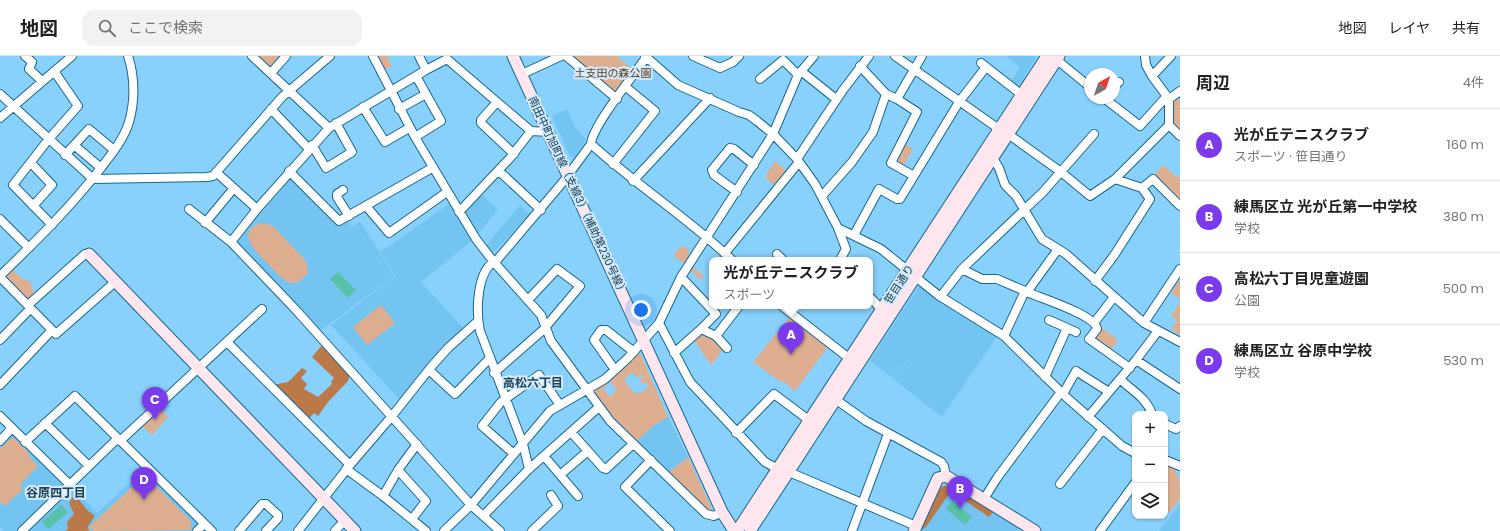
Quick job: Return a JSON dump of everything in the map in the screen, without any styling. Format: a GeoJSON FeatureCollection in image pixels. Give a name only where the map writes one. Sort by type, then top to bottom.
{"type":"FeatureCollection","features":[{"type":"Feature","properties":{"kind":"main road","name":"南田中町旭町線（支線3）（補助第230号線）"},"geometry":{"type":"LineString","coordinates":[[513,56],[569,175],[722,512],[735,531]]}},
{"type":"Feature","properties":{"kind":"main road","name":"笹目通り"},"geometry":{"type":"LineString","coordinates":[[735,531],[882,310],[912,274],[993,158],[1022,95],[1054,57]]}},
{"type":"Feature","properties":{"kind":"main road","name":"笹目通り"},"geometry":{"type":"LineString","coordinates":[[750,531],[835,400],[912,274],[1054,57]]}},
{"type":"Feature","properties":{"kind":"main road"},"geometry":{"type":"LineString","coordinates":[[89,254],[355,531]]}},
{"type":"Feature","properties":{"kind":"main road"},"geometry":{"type":"LineString","coordinates":[[915,529],[938,478],[946,476],[1035,531]]}},
{"type":"Feature","properties":{"kind":"street"},"geometry":{"type":"LineString","coordinates":[[25,56],[32,62],[29,69],[42,81]]}},
{"type":"Feature","properties":{"kind":"street"},"geometry":{"type":"LineString","coordinates":[[116,282],[58,333],[55,333],[0,277],[52,225],[93,180],[114,150],[126,129],[133,104],[132,70],[128,56]]}},
{"type":"Feature","properties":{"kind":"street"},"geometry":{"type":"LineString","coordinates":[[252,56],[332,126],[352,152],[326,168],[311,147],[271,109]]}},
{"type":"Feature","properties":{"kind":"street"},"geometry":{"type":"LineString","coordinates":[[271,73],[286,56]]}},
{"type":"Feature","properties":{"kind":"street"},"geometry":{"type":"LineString","coordinates":[[373,56],[414,137],[476,239],[493,261],[541,315],[551,341],[599,407],[610,421],[706,514],[714,516],[722,512]]}},
{"type":"Feature","properties":{"kind":"street"},"geometry":{"type":"LineString","coordinates":[[419,56],[426,70]]}},
{"type":"Feature","properties":{"kind":"street"},"geometry":{"type":"LineString","coordinates":[[522,74],[561,56]]}},
{"type":"Feature","properties":{"kind":"street"},"geometry":{"type":"LineString","coordinates":[[566,56],[617,98]]}},
{"type":"Feature","properties":{"kind":"street"},"geometry":{"type":"LineString","coordinates":[[529,469],[523,444],[494,373],[478,321],[480,283],[488,265],[497,260],[541,210],[569,175],[591,144],[592,139],[607,112],[626,87],[646,56],[664,71],[670,80],[678,86],[749,115],[773,134],[798,161],[822,196],[838,228],[846,249],[842,257]]}},
{"type":"Feature","properties":{"kind":"street"},"geometry":{"type":"LineString","coordinates":[[693,56],[720,68],[733,62],[739,56]]}},
{"type":"Feature","properties":{"kind":"street"},"geometry":{"type":"LineString","coordinates":[[725,253],[798,161],[836,99],[869,56]]}},
{"type":"Feature","properties":{"kind":"street"},"geometry":{"type":"LineString","coordinates":[[895,56],[1061,172],[1090,196],[1115,179],[1169,125]]}},
{"type":"Feature","properties":{"kind":"street"},"geometry":{"type":"LineString","coordinates":[[897,99],[915,71],[922,56]]}},
{"type":"Feature","properties":{"kind":"street"},"geometry":{"type":"LineString","coordinates":[[1145,56],[1146,65],[1152,76],[1168,98],[1169,125],[1180,136]]}},
{"type":"Feature","properties":{"kind":"street"},"geometry":{"type":"LineString","coordinates":[[1152,76],[1171,56]]}},
{"type":"Feature","properties":{"kind":"street"},"geometry":{"type":"LineString","coordinates":[[0,118],[70,57]]}},
{"type":"Feature","properties":{"kind":"street"},"geometry":{"type":"LineString","coordinates":[[0,94],[93,180],[207,177],[213,176],[271,109],[327,57]]}},
{"type":"Feature","properties":{"kind":"street"},"geometry":{"type":"LineString","coordinates":[[444,531],[471,505],[550,411],[605,379],[634,352],[659,323],[681,277],[708,238],[773,134],[800,73],[812,57]]}},
{"type":"Feature","properties":{"kind":"street"},"geometry":{"type":"LineString","coordinates":[[1054,57],[1084,82]]}},
{"type":"Feature","properties":{"kind":"street"},"geometry":{"type":"LineString","coordinates":[[231,242],[289,171],[332,126],[447,59],[531,132],[549,132]]}},
{"type":"Feature","properties":{"kind":"street"},"geometry":{"type":"LineString","coordinates":[[760,79],[783,60],[836,99]]}},
{"type":"Feature","properties":{"kind":"street"},"geometry":{"type":"LineString","coordinates":[[854,235],[878,190],[898,200],[959,102],[984,65],[1022,95]]}},
{"type":"Feature","properties":{"kind":"street"},"geometry":{"type":"LineString","coordinates":[[860,66],[886,94],[917,112],[891,163],[914,176]]}},
{"type":"Feature","properties":{"kind":"street"},"geometry":{"type":"LineString","coordinates":[[52,225],[13,184],[48,140],[78,106],[54,72]]}},
{"type":"Feature","properties":{"kind":"street"},"geometry":{"type":"LineString","coordinates":[[414,137],[441,121],[416,76]]}},
{"type":"Feature","properties":{"kind":"street"},"geometry":{"type":"LineString","coordinates":[[612,164],[655,111],[626,87]]}},
{"type":"Feature","properties":{"kind":"street"},"geometry":{"type":"LineString","coordinates":[[1112,104],[1140,126],[1168,98],[1180,91]]}},
{"type":"Feature","properties":{"kind":"street"},"geometry":{"type":"LineString","coordinates":[[399,109],[426,94]]}},
{"type":"Feature","properties":{"kind":"street"},"geometry":{"type":"LineString","coordinates":[[822,196],[852,162],[873,132],[886,94]]}},
{"type":"Feature","properties":{"kind":"street"},"geometry":{"type":"LineString","coordinates":[[633,181],[710,98]]}},
{"type":"Feature","properties":{"kind":"street"},"geometry":{"type":"LineString","coordinates":[[497,102],[482,118],[481,123],[514,154]]}},
{"type":"Feature","properties":{"kind":"street"},"geometry":{"type":"LineString","coordinates":[[363,107],[384,142],[409,128]]}},
{"type":"Feature","properties":{"kind":"street"},"geometry":{"type":"LineString","coordinates":[[65,155],[89,129],[114,150]]}},
{"type":"Feature","properties":{"kind":"street"},"geometry":{"type":"LineString","coordinates":[[459,212],[499,171],[531,132]]}},
{"type":"Feature","properties":{"kind":"street"},"geometry":{"type":"LineString","coordinates":[[941,296],[962,268],[1024,210],[1061,172],[1094,134]]}},
{"type":"Feature","properties":{"kind":"street"},"geometry":{"type":"LineString","coordinates":[[591,144],[612,164],[687,220],[729,257]]}},
{"type":"Feature","properties":{"kind":"street"},"geometry":{"type":"LineString","coordinates":[[74,145],[101,168]]}},
{"type":"Feature","properties":{"kind":"street"},"geometry":{"type":"LineString","coordinates":[[736,192],[714,175],[712,170],[728,150],[732,148],[754,165]]}},
{"type":"Feature","properties":{"kind":"street"},"geometry":{"type":"LineString","coordinates":[[993,158],[999,168],[1005,185],[1016,196],[1041,237],[1058,249],[1144,323],[1180,342]]}},
{"type":"Feature","properties":{"kind":"street"},"geometry":{"type":"LineString","coordinates":[[31,163],[52,185],[33,206]]}},
{"type":"Feature","properties":{"kind":"street"},"geometry":{"type":"LineString","coordinates":[[289,171],[338,220],[349,216],[432,168]]}},
{"type":"Feature","properties":{"kind":"street"},"geometry":{"type":"LineString","coordinates":[[499,171],[541,210]]}},
{"type":"Feature","properties":{"kind":"street"},"geometry":{"type":"LineString","coordinates":[[216,172],[257,209]]}},
{"type":"Feature","properties":{"kind":"street"},"geometry":{"type":"LineString","coordinates":[[1095,281],[1116,254],[1150,199],[1142,188],[1115,179]]}},
{"type":"Feature","properties":{"kind":"street"},"geometry":{"type":"LineString","coordinates":[[1142,188],[1153,179],[1180,206]]}},
{"type":"Feature","properties":{"kind":"street"},"geometry":{"type":"LineString","coordinates":[[206,223],[234,188]]}},
{"type":"Feature","properties":{"kind":"street"},"geometry":{"type":"LineString","coordinates":[[342,190],[337,194],[337,197],[349,216]]}},
{"type":"Feature","properties":{"kind":"street"},"geometry":{"type":"LineString","coordinates":[[366,206],[387,232],[391,233],[447,192]]}},
{"type":"Feature","properties":{"kind":"street"},"geometry":{"type":"LineString","coordinates":[[189,209],[231,242],[296,310],[471,505],[500,531]]}},
{"type":"Feature","properties":{"kind":"street"},"geometry":{"type":"LineString","coordinates":[[0,219],[29,248]]}},
{"type":"Feature","properties":{"kind":"street"},"geometry":{"type":"LineString","coordinates":[[838,228],[881,249],[941,296],[1004,336],[1088,417],[1122,446],[1132,451]]}},
{"type":"Feature","properties":{"kind":"street"},"geometry":{"type":"LineString","coordinates":[[1004,336],[1026,292],[1058,249]]}},
{"type":"Feature","properties":{"kind":"street"},"geometry":{"type":"LineString","coordinates":[[0,340],[29,307],[85,254],[89,254]]}},
{"type":"Feature","properties":{"kind":"street"},"geometry":{"type":"LineString","coordinates":[[962,268],[982,279],[998,279],[1026,292],[1074,310],[1094,323],[1097,329],[1089,339],[1130,368]]}},
{"type":"Feature","properties":{"kind":"street"},"geometry":{"type":"LineString","coordinates":[[494,373],[546,327],[580,288],[580,285],[557,269],[528,300]]}},
{"type":"Feature","properties":{"kind":"street"},"geometry":{"type":"LineString","coordinates":[[1144,323],[1180,269]]}},
{"type":"Feature","properties":{"kind":"street"},"geometry":{"type":"LineString","coordinates":[[681,277],[709,307]]}},
{"type":"Feature","properties":{"kind":"street"},"geometry":{"type":"LineString","coordinates":[[1094,323],[1114,297]]}},
{"type":"Feature","properties":{"kind":"street"},"geometry":{"type":"LineString","coordinates":[[873,300],[882,310]]}},
{"type":"Feature","properties":{"kind":"street"},"geometry":{"type":"LineString","coordinates":[[22,531],[89,466],[199,369],[262,309]]}},
{"type":"Feature","properties":{"kind":"street"},"geometry":{"type":"LineString","coordinates":[[674,353],[701,330],[716,314],[711,309]]}},
{"type":"Feature","properties":{"kind":"street"},"geometry":{"type":"LineString","coordinates":[[716,336],[737,309]]}},
{"type":"Feature","properties":{"kind":"street"},"geometry":{"type":"LineString","coordinates":[[786,309],[850,359]]}},
{"type":"Feature","properties":{"kind":"street"},"geometry":{"type":"LineString","coordinates":[[1049,320],[1076,332]]}},
{"type":"Feature","properties":{"kind":"street"},"geometry":{"type":"LineString","coordinates":[[298,531],[348,467],[429,370],[448,348],[478,321]]}},
{"type":"Feature","properties":{"kind":"street"},"geometry":{"type":"LineString","coordinates":[[659,323],[690,382],[736,433],[765,462],[778,468]]}},
{"type":"Feature","properties":{"kind":"street"},"geometry":{"type":"LineString","coordinates":[[1045,377],[1067,328]]}},
{"type":"Feature","properties":{"kind":"street"},"geometry":{"type":"LineString","coordinates":[[0,385],[52,330]]}},
{"type":"Feature","properties":{"kind":"street"},"geometry":{"type":"LineString","coordinates":[[615,370],[594,340],[601,330],[606,330],[634,352]]}},
{"type":"Feature","properties":{"kind":"street"},"geometry":{"type":"LineString","coordinates":[[701,330],[716,336],[727,348]]}},
{"type":"Feature","properties":{"kind":"street"},"geometry":{"type":"LineString","coordinates":[[1088,417],[1130,368],[1158,331]]}},
{"type":"Feature","properties":{"kind":"street"},"geometry":{"type":"LineString","coordinates":[[227,342],[348,467],[426,531]]}},
{"type":"Feature","properties":{"kind":"street"},"geometry":{"type":"LineString","coordinates":[[429,370],[455,394],[489,359]]}},
{"type":"Feature","properties":{"kind":"street"},"geometry":{"type":"LineString","coordinates":[[1136,360],[1180,389]]}},
{"type":"Feature","properties":{"kind":"street"},"geometry":{"type":"LineString","coordinates":[[984,500],[997,478],[1062,393],[1076,371],[1109,392]]}},
{"type":"Feature","properties":{"kind":"street"},"geometry":{"type":"LineString","coordinates":[[514,454],[482,426],[504,400],[539,375],[560,405]]}},
{"type":"Feature","properties":{"kind":"street"},"geometry":{"type":"LineString","coordinates":[[1120,379],[1141,396],[1150,411]]}},
{"type":"Feature","properties":{"kind":"street"},"geometry":{"type":"LineString","coordinates":[[736,433],[774,394],[810,420]]}},
{"type":"Feature","properties":{"kind":"street"},"geometry":{"type":"LineString","coordinates":[[25,442],[75,396],[212,531]]}},
{"type":"Feature","properties":{"kind":"street"},"geometry":{"type":"LineString","coordinates":[[835,400],[888,434],[941,462],[944,466],[946,476]]}},
{"type":"Feature","properties":{"kind":"street"},"geometry":{"type":"LineString","coordinates":[[483,516],[529,469],[599,407]]}},
{"type":"Feature","properties":{"kind":"street"},"geometry":{"type":"LineString","coordinates":[[0,416],[70,485]]}},
{"type":"Feature","properties":{"kind":"street"},"geometry":{"type":"LineString","coordinates":[[45,423],[89,466]]}},
{"type":"Feature","properties":{"kind":"street"},"geometry":{"type":"LineString","coordinates":[[1168,425],[1176,429],[1180,426]]}},
{"type":"Feature","properties":{"kind":"street"},"geometry":{"type":"LineString","coordinates":[[0,441],[12,428]]}},
{"type":"Feature","properties":{"kind":"street"},"geometry":{"type":"LineString","coordinates":[[1060,484],[1103,429]]}},
{"type":"Feature","properties":{"kind":"street"},"geometry":{"type":"LineString","coordinates":[[571,432],[606,469],[633,444]]}},
{"type":"Feature","properties":{"kind":"street"},"geometry":{"type":"LineString","coordinates":[[852,531],[888,434]]}},
{"type":"Feature","properties":{"kind":"street"},"geometry":{"type":"LineString","coordinates":[[383,496],[398,470],[417,444]]}},
{"type":"Feature","properties":{"kind":"street"},"geometry":{"type":"LineString","coordinates":[[560,475],[588,451]]}},
{"type":"Feature","properties":{"kind":"street"},"geometry":{"type":"LineString","coordinates":[[544,456],[578,496]]}},
{"type":"Feature","properties":{"kind":"street"},"geometry":{"type":"LineString","coordinates":[[651,460],[625,487],[670,531]]}},
{"type":"Feature","properties":{"kind":"street"},"geometry":{"type":"LineString","coordinates":[[1168,461],[1180,466]]}},
{"type":"Feature","properties":{"kind":"street"},"geometry":{"type":"LineString","coordinates":[[398,470],[426,500],[412,519]]}},
{"type":"Feature","properties":{"kind":"street"},"geometry":{"type":"LineString","coordinates":[[789,472],[915,529]]}},
{"type":"Feature","properties":{"kind":"street"},"geometry":{"type":"LineString","coordinates":[[1100,531],[1132,487]]}},
{"type":"Feature","properties":{"kind":"street"},"geometry":{"type":"LineString","coordinates":[[532,531],[558,506],[551,494]]}},
{"type":"Feature","properties":{"kind":"street"},"geometry":{"type":"LineString","coordinates":[[239,531],[262,504],[266,504],[278,515],[278,518],[266,531]]}},
{"type":"Feature","properties":{"kind":"street"},"geometry":{"type":"LineString","coordinates":[[335,531],[345,520]]}},
{"type":"Feature","properties":{"kind":"street"},"geometry":{"type":"LineString","coordinates":[[198,531],[204,524]]}},
{"type":"Feature","properties":{"kind":"shaded area"},"geometry":{"type":"Polygon","coordinates":[[[1006,56],[1037,56],[1017,88],[1010,84],[1020,67],[1006,56]]]}},
{"type":"Feature","properties":{"kind":"shaded area"},"geometry":{"type":"Polygon","coordinates":[[[567,109],[576,129],[586,139],[575,157],[570,156],[552,116],[567,109]]]}},
{"type":"Feature","properties":{"kind":"shaded area"},"geometry":{"type":"Polygon","coordinates":[[[290,176],[338,227],[347,220],[352,227],[360,221],[394,276],[320,331],[235,243],[290,176]]]}},
{"type":"Feature","properties":{"kind":"shaded area"},"geometry":{"type":"Polygon","coordinates":[[[480,193],[498,210],[477,235],[465,215],[465,209],[480,193]]]}},
{"type":"Feature","properties":{"kind":"shaded area"},"geometry":{"type":"Polygon","coordinates":[[[449,204],[473,240],[421,282],[464,329],[401,401],[331,325],[395,276],[380,252],[449,204]]]}},
{"type":"Feature","properties":{"kind":"shaded area"},"geometry":{"type":"Polygon","coordinates":[[[520,205],[530,214],[492,254],[485,247],[520,205]]]}},
{"type":"Feature","properties":{"kind":"shaded area"},"geometry":{"type":"Polygon","coordinates":[[[338,272],[356,290],[348,298],[330,279],[338,272]]]}},
{"type":"Feature","properties":{"kind":"shaded area"},"geometry":{"type":"Polygon","coordinates":[[[924,286],[998,335],[942,417],[893,379],[923,341],[893,378],[870,361],[918,287],[924,286]]]}},
{"type":"Feature","properties":{"kind":"shaded area"},"geometry":{"type":"Polygon","coordinates":[[[323,344],[350,373],[348,381],[328,402],[318,416],[314,413],[308,420],[273,385],[288,382],[302,368],[307,371],[301,378],[307,384],[304,389],[318,397],[332,384],[331,382],[334,378],[312,357],[323,344]]]}},
{"type":"Feature","properties":{"kind":"shaded area"},"geometry":{"type":"Polygon","coordinates":[[[668,417],[688,457],[668,473],[636,442],[654,425],[668,417]]]}},
{"type":"Feature","properties":{"kind":"shaded area"},"geometry":{"type":"Polygon","coordinates":[[[11,433],[14,433],[65,483],[64,486],[17,531],[4,531],[0,527],[0,445],[11,433]]]}},
{"type":"Feature","properties":{"kind":"shaded area"},"geometry":{"type":"Polygon","coordinates":[[[145,469],[198,522],[198,525],[192,531],[26,531],[72,487],[97,513],[145,469]]]}},
{"type":"Feature","properties":{"kind":"shaded area"},"geometry":{"type":"Polygon","coordinates":[[[950,484],[1019,529],[1017,531],[921,531],[941,489],[950,484]]]}},
{"type":"Feature","properties":{"kind":"shaded area"},"geometry":{"type":"Polygon","coordinates":[[[950,484],[994,511],[989,517],[951,491],[926,527],[920,531],[941,487],[950,484]]]}},
{"type":"Feature","properties":{"kind":"shaded area"},"geometry":{"type":"Polygon","coordinates":[[[73,497],[77,497],[87,510],[95,516],[87,528],[90,531],[65,531],[68,529],[67,522],[74,514],[69,503],[73,497]]]}},
{"type":"Feature","properties":{"kind":"shaded area"},"geometry":{"type":"Polygon","coordinates":[[[952,501],[972,517],[965,525],[946,509],[952,501]]]}},
{"type":"Feature","properties":{"kind":"shaded area"},"geometry":{"type":"Polygon","coordinates":[[[1180,504],[1180,531],[1159,531],[1180,504]]]}},
{"type":"Feature","properties":{"kind":"shaded area"},"geometry":{"type":"Polygon","coordinates":[[[61,505],[68,512],[49,529],[42,522],[61,505]]]}},
{"type":"Feature","properties":{"kind":"green space"},"geometry":{"type":"Polygon","coordinates":[[[257,56],[282,56],[273,67],[269,68],[257,56]]]}},
{"type":"Feature","properties":{"kind":"green space"},"geometry":{"type":"Polygon","coordinates":[[[377,56],[387,56],[392,66],[383,70],[377,56]]]}},
{"type":"Feature","properties":{"kind":"green space","name":"土支田の森公園"},"geometry":{"type":"Polygon","coordinates":[[[569,56],[617,56],[634,71],[617,92],[613,93],[569,56]]]}},
{"type":"Feature","properties":{"kind":"green space"},"geometry":{"type":"Polygon","coordinates":[[[1176,97],[1180,101],[1180,135],[1171,124],[1171,101],[1176,97]]]}},
{"type":"Feature","properties":{"kind":"green space"},"geometry":{"type":"Polygon","coordinates":[[[904,143],[913,149],[903,166],[896,162],[904,143]]]}},
{"type":"Feature","properties":{"kind":"green space"},"geometry":{"type":"Polygon","coordinates":[[[775,161],[787,171],[775,186],[765,177],[775,161]]]}},
{"type":"Feature","properties":{"kind":"green space"},"geometry":{"type":"Polygon","coordinates":[[[1164,165],[1177,178],[1180,175],[1180,203],[1154,175],[1164,165]]]}},
{"type":"Feature","properties":{"kind":"green space"},"geometry":{"type":"Polygon","coordinates":[[[261,223],[274,227],[306,261],[308,273],[299,282],[291,283],[281,278],[258,254],[250,243],[248,237],[249,232],[253,227],[261,223]]]}},
{"type":"Feature","properties":{"kind":"green space"},"geometry":{"type":"Polygon","coordinates":[[[680,247],[685,247],[690,251],[688,254],[691,256],[686,264],[673,256],[680,247]]]}},
{"type":"Feature","properties":{"kind":"green space"},"geometry":{"type":"Polygon","coordinates":[[[692,266],[704,276],[701,280],[690,270],[692,266]]]}},
{"type":"Feature","properties":{"kind":"green space"},"geometry":{"type":"Polygon","coordinates":[[[12,269],[24,280],[30,281],[35,296],[30,300],[26,300],[5,279],[5,276],[12,269]]]}},
{"type":"Feature","properties":{"kind":"green space"},"geometry":{"type":"Polygon","coordinates":[[[1180,279],[1180,299],[1171,293],[1180,279]]]}},
{"type":"Feature","properties":{"kind":"green space"},"geometry":{"type":"Polygon","coordinates":[[[1180,302],[1180,335],[1171,329],[1177,320],[1171,316],[1180,302]]]}},
{"type":"Feature","properties":{"kind":"green space"},"geometry":{"type":"Polygon","coordinates":[[[381,305],[395,323],[367,345],[353,327],[381,305]]]}},
{"type":"Feature","properties":{"kind":"green space"},"geometry":{"type":"Polygon","coordinates":[[[790,317],[828,347],[795,391],[783,381],[781,382],[753,362],[790,317]]]}},
{"type":"Feature","properties":{"kind":"green space"},"geometry":{"type":"Polygon","coordinates":[[[1101,327],[1118,340],[1110,351],[1092,339],[1101,327]]]}},
{"type":"Feature","properties":{"kind":"green space"},"geometry":{"type":"Polygon","coordinates":[[[702,332],[716,338],[724,349],[711,365],[693,339],[702,332]]]}},
{"type":"Feature","properties":{"kind":"green space"},"geometry":{"type":"Polygon","coordinates":[[[637,353],[640,353],[668,417],[654,425],[636,442],[612,419],[592,391],[616,375],[637,353]],[[632,372],[624,380],[634,393],[640,393],[649,387],[645,382],[642,384],[639,381],[643,378],[641,375],[637,378],[632,372]],[[610,382],[603,389],[610,396],[617,390],[610,382]]]}},
{"type":"Feature","properties":{"kind":"green space"},"geometry":{"type":"Polygon","coordinates":[[[159,407],[168,417],[152,435],[140,424],[159,407]]]}},
{"type":"Feature","properties":{"kind":"green space"},"geometry":{"type":"Polygon","coordinates":[[[14,438],[29,453],[28,455],[38,466],[20,485],[23,489],[6,505],[0,503],[0,449],[10,439],[14,438]]]}},
{"type":"Feature","properties":{"kind":"green space"},"geometry":{"type":"Polygon","coordinates":[[[688,457],[712,509],[708,511],[668,473],[688,457]]]}},
{"type":"Feature","properties":{"kind":"green space"},"geometry":{"type":"Polygon","coordinates":[[[1168,465],[1176,472],[1180,486],[1180,497],[1175,506],[1168,513],[1168,465]]]}},
{"type":"Feature","properties":{"kind":"green space"},"geometry":{"type":"Polygon","coordinates":[[[145,475],[191,521],[191,530],[93,531],[89,527],[145,475]]]}},
{"type":"Feature","properties":{"kind":"place","name":"光が丘テニスクラブ"},"geometry":{"type":"Point","coordinates":[791,355]}},
{"type":"Feature","properties":{"kind":"place","name":"高松六丁目児童遊園"},"geometry":{"type":"Point","coordinates":[155,420]}},
{"type":"Feature","properties":{"kind":"place","name":"練馬区立 谷原中学校"},"geometry":{"type":"Point","coordinates":[144,500]}},
{"type":"Feature","properties":{"kind":"place","name":"練馬区立 光が丘第一中学校"},"geometry":{"type":"Point","coordinates":[960,509]}},
{"type":"Feature","properties":{"kind":"district","name":"高松六丁目"},"geometry":{"type":"Point","coordinates":[533,382]}},
{"type":"Feature","properties":{"kind":"district","name":"谷原四丁目"},"geometry":{"type":"Point","coordinates":[56,492]}}]}
